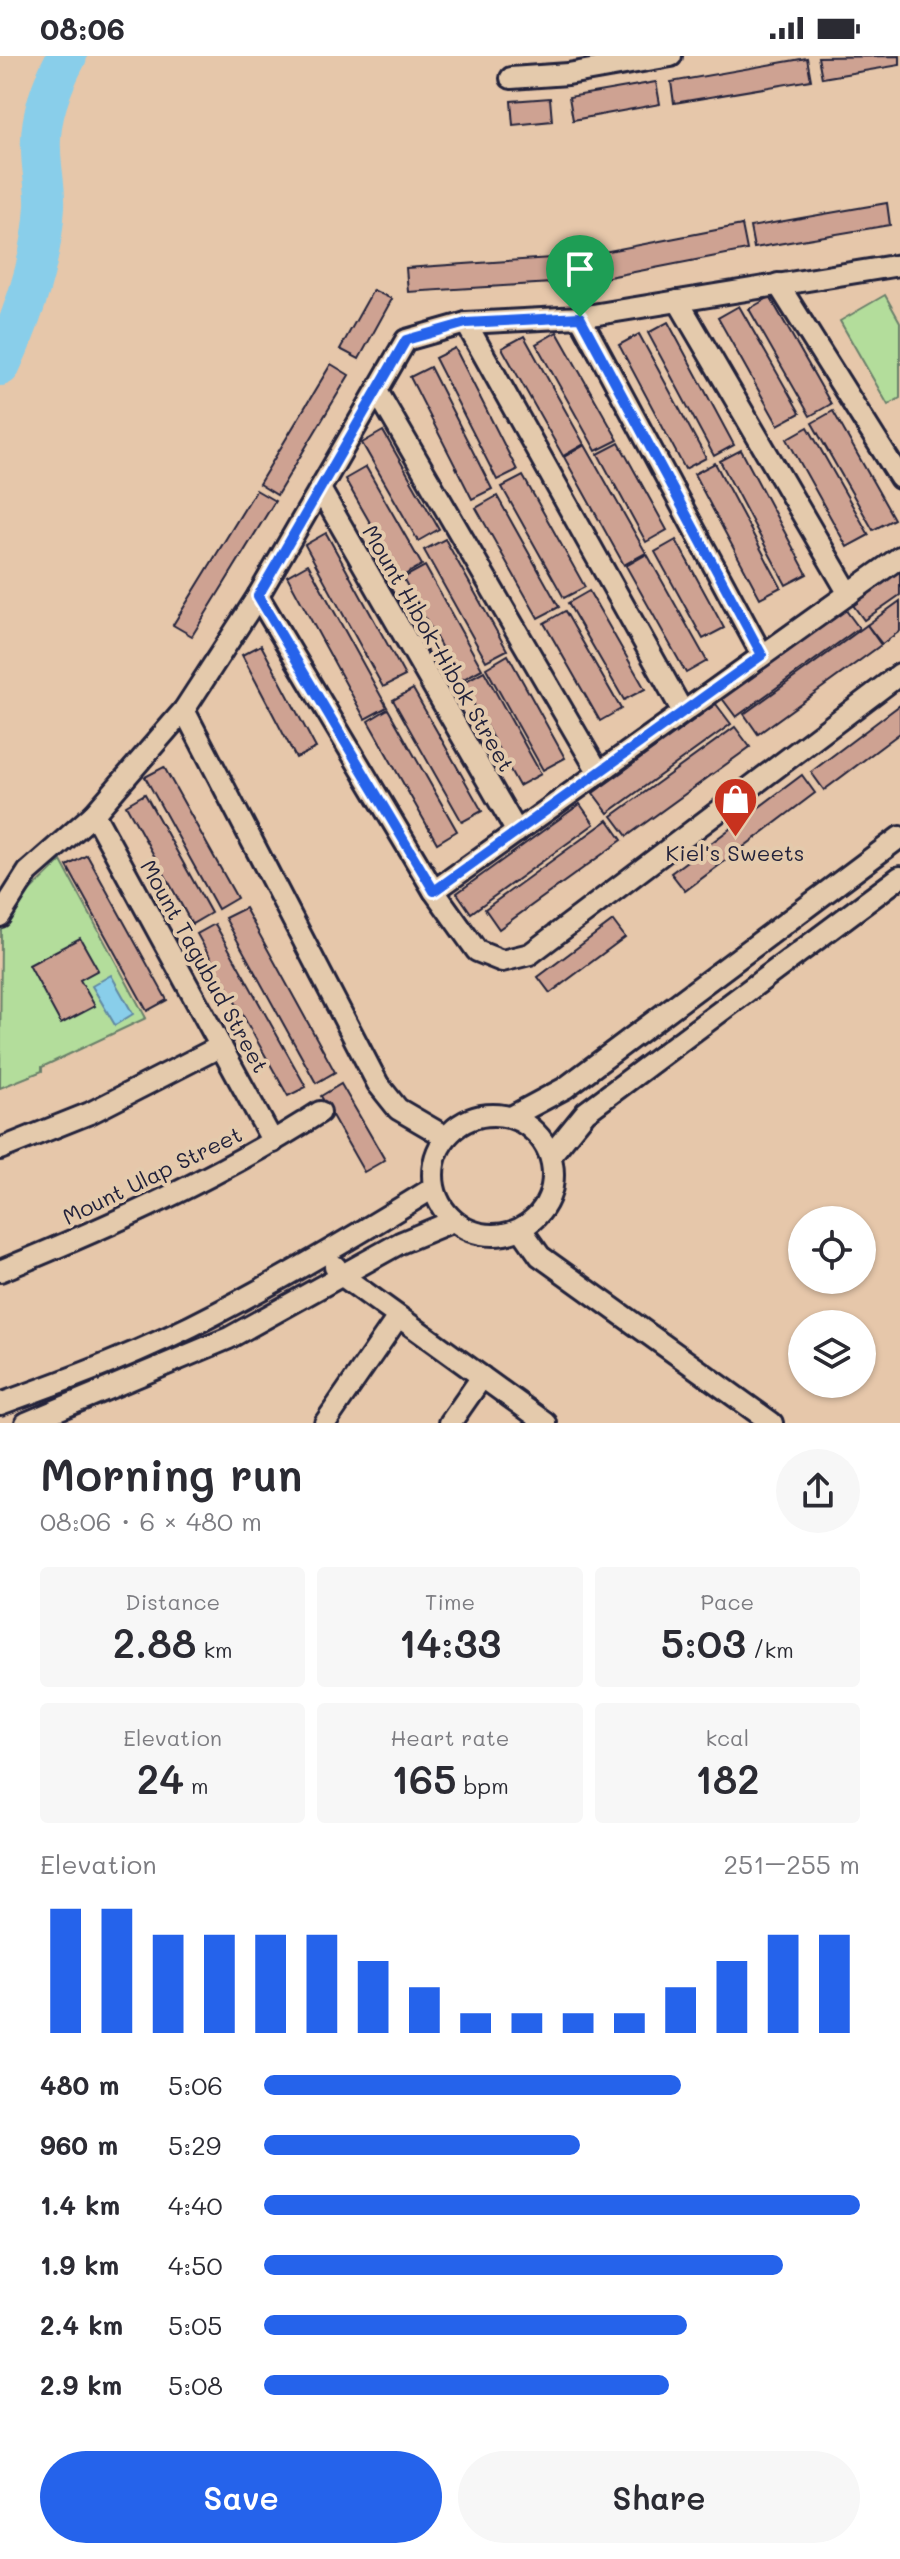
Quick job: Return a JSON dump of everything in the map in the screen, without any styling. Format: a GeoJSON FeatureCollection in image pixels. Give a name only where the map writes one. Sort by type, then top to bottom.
{"type":"FeatureCollection","features":[{"type":"Feature","properties":{"kind":"street"},"geometry":{"type":"LineString","coordinates":[[511,78],[568,65],[671,56]]}},
{"type":"Feature","properties":{"kind":"street"},"geometry":{"type":"LineString","coordinates":[[0,916],[28,872],[94,814],[184,710],[258,596],[406,340],[466,323],[580,317],[900,265]]}},
{"type":"Feature","properties":{"kind":"street"},"geometry":{"type":"LineString","coordinates":[[778,284],[900,478]]}},
{"type":"Feature","properties":{"kind":"street"},"geometry":{"type":"LineString","coordinates":[[678,301],[849,594]]}},
{"type":"Feature","properties":{"kind":"street"},"geometry":{"type":"LineString","coordinates":[[580,317],[762,655]]}},
{"type":"Feature","properties":{"kind":"street"},"geometry":{"type":"LineString","coordinates":[[466,323],[683,712]]}},
{"type":"Feature","properties":{"kind":"street"},"geometry":{"type":"LineString","coordinates":[[377,391],[599,773]]}},
{"type":"Feature","properties":{"kind":"street","name":"Mount Hibok-Hibok Street"},"geometry":{"type":"LineString","coordinates":[[320,489],[517,832]]}},
{"type":"Feature","properties":{"kind":"street"},"geometry":{"type":"LineString","coordinates":[[434,891],[900,557]]}},
{"type":"Feature","properties":{"kind":"street"},"geometry":{"type":"LineString","coordinates":[[258,596],[434,891],[477,951],[502,961],[530,954],[900,674]]}},
{"type":"Feature","properties":{"kind":"street"},"geometry":{"type":"LineString","coordinates":[[184,710],[378,1084],[398,1109],[446,1137]]}},
{"type":"Feature","properties":{"kind":"street","name":"Mount Tagubud Street"},"geometry":{"type":"LineString","coordinates":[[94,814],[273,1142]]}},
{"type":"Feature","properties":{"kind":"street"},"geometry":{"type":"LineString","coordinates":[[511,1117],[542,1138],[551,1155],[555,1175],[551,1194],[542,1212],[521,1229],[490,1236],[471,1232],[453,1221],[441,1206],[433,1188],[432,1170],[446,1137],[475,1117],[511,1117],[565,1088],[900,837]]}},
{"type":"Feature","properties":{"kind":"street"},"geometry":{"type":"LineString","coordinates":[[551,1155],[586,1112],[900,877]]}},
{"type":"Feature","properties":{"kind":"street"},"geometry":{"type":"LineString","coordinates":[[0,1149],[90,1113],[221,1046]]}},
{"type":"Feature","properties":{"kind":"street","name":"Mount Ulap Street"},"geometry":{"type":"LineString","coordinates":[[0,1271],[108,1227],[273,1142],[320,1112]]}},
{"type":"Feature","properties":{"kind":"street"},"geometry":{"type":"LineString","coordinates":[[0,1404],[141,1349],[213,1315],[326,1254],[433,1188]]}},
{"type":"Feature","properties":{"kind":"street"},"geometry":{"type":"LineString","coordinates":[[26,1423],[229,1338],[400,1243],[453,1221]]}},
{"type":"Feature","properties":{"kind":"street"},"geometry":{"type":"LineString","coordinates":[[521,1229],[540,1256],[772,1423]]}},
{"type":"Feature","properties":{"kind":"street"},"geometry":{"type":"LineString","coordinates":[[326,1254],[341,1275],[546,1423]]}},
{"type":"Feature","properties":{"kind":"street"},"geometry":{"type":"LineString","coordinates":[[325,1423],[398,1317]]}},
{"type":"Feature","properties":{"kind":"street"},"geometry":{"type":"LineString","coordinates":[[450,1423],[482,1377]]}},
{"type":"Feature","properties":{"kind":"green space"},"geometry":{"type":"Polygon","coordinates":[[[885,295],[900,322],[900,398],[888,405],[840,321],[885,295]]]}},
{"type":"Feature","properties":{"kind":"green space"},"geometry":{"type":"Polygon","coordinates":[[[61,861],[146,1018],[42,1067],[42,1071],[0,1088],[1,926],[22,899],[61,861]]]}},
{"type":"Feature","properties":{"kind":"water"},"geometry":{"type":"Polygon","coordinates":[[[111,975],[133,1014],[115,1025],[92,986],[111,975]]]}},
{"type":"Feature","properties":{"kind":"building"},"geometry":{"type":"Polygon","coordinates":[[[900,56],[900,65],[822,78],[818,57],[900,56]]]}},
{"type":"Feature","properties":{"kind":"building"},"geometry":{"type":"Polygon","coordinates":[[[807,58],[811,80],[674,103],[671,82],[807,58]]]}},
{"type":"Feature","properties":{"kind":"building"},"geometry":{"type":"Polygon","coordinates":[[[656,82],[660,104],[573,120],[569,97],[656,82]]]}},
{"type":"Feature","properties":{"kind":"building"},"geometry":{"type":"Polygon","coordinates":[[[550,98],[552,121],[513,125],[511,101],[550,98]]]}},
{"type":"Feature","properties":{"kind":"building"},"geometry":{"type":"Polygon","coordinates":[[[887,203],[890,225],[754,248],[750,227],[887,203]]]}},
{"type":"Feature","properties":{"kind":"building"},"geometry":{"type":"Polygon","coordinates":[[[742,225],[747,250],[583,282],[578,257],[742,225]]]}},
{"type":"Feature","properties":{"kind":"building"},"geometry":{"type":"Polygon","coordinates":[[[566,257],[568,282],[408,292],[406,268],[566,257]]]}},
{"type":"Feature","properties":{"kind":"building"},"geometry":{"type":"Polygon","coordinates":[[[373,290],[392,299],[359,359],[340,349],[373,290]]]}},
{"type":"Feature","properties":{"kind":"building"},"geometry":{"type":"Polygon","coordinates":[[[770,297],[831,404],[810,416],[749,309],[770,297]]]}},
{"type":"Feature","properties":{"kind":"building"},"geometry":{"type":"Polygon","coordinates":[[[739,306],[800,413],[778,425],[718,318],[739,306]]]}},
{"type":"Feature","properties":{"kind":"building"},"geometry":{"type":"Polygon","coordinates":[[[668,322],[734,445],[714,456],[648,333],[668,322]]]}},
{"type":"Feature","properties":{"kind":"building"},"geometry":{"type":"Polygon","coordinates":[[[557,332],[618,440],[596,451],[536,344],[557,332]]]}},
{"type":"Feature","properties":{"kind":"building"},"geometry":{"type":"Polygon","coordinates":[[[639,334],[706,458],[685,469],[619,345],[639,334]]]}},
{"type":"Feature","properties":{"kind":"building"},"geometry":{"type":"Polygon","coordinates":[[[524,336],[584,444],[563,456],[502,348],[524,336]]]}},
{"type":"Feature","properties":{"kind":"building"},"geometry":{"type":"Polygon","coordinates":[[[455,348],[517,470],[497,480],[435,358],[455,348]]]}},
{"type":"Feature","properties":{"kind":"building"},"geometry":{"type":"Polygon","coordinates":[[[331,364],[349,375],[277,495],[259,484],[331,364]]]}},
{"type":"Feature","properties":{"kind":"building"},"geometry":{"type":"Polygon","coordinates":[[[430,367],[492,489],[472,499],[410,377],[430,367]]]}},
{"type":"Feature","properties":{"kind":"building"},"geometry":{"type":"Polygon","coordinates":[[[833,411],[894,519],[873,530],[812,423],[833,411]]]}},
{"type":"Feature","properties":{"kind":"building"},"geometry":{"type":"Polygon","coordinates":[[[808,427],[869,535],[847,547],[787,439],[808,427]]]}},
{"type":"Feature","properties":{"kind":"building"},"geometry":{"type":"Polygon","coordinates":[[[383,431],[439,529],[418,541],[362,443],[383,431]]]}},
{"type":"Feature","properties":{"kind":"building"},"geometry":{"type":"Polygon","coordinates":[[[619,443],[667,530],[646,542],[598,454],[619,443]]]}},
{"type":"Feature","properties":{"kind":"building"},"geometry":{"type":"Polygon","coordinates":[[[585,445],[646,553],[624,565],[564,457],[585,445]]]}},
{"type":"Feature","properties":{"kind":"building"},"geometry":{"type":"Polygon","coordinates":[[[741,450],[807,574],[786,585],[720,461],[741,450]]]}},
{"type":"Feature","properties":{"kind":"building"},"geometry":{"type":"Polygon","coordinates":[[[715,463],[781,587],[760,598],[694,474],[715,463]]]}},
{"type":"Feature","properties":{"kind":"building"},"geometry":{"type":"Polygon","coordinates":[[[366,467],[422,565],[401,577],[345,479],[366,467]]]}},
{"type":"Feature","properties":{"kind":"building"},"geometry":{"type":"Polygon","coordinates":[[[523,476],[585,587],[564,598],[502,487],[523,476]]]}},
{"type":"Feature","properties":{"kind":"building"},"geometry":{"type":"Polygon","coordinates":[[[256,490],[275,501],[192,636],[173,625],[256,490]]]}},
{"type":"Feature","properties":{"kind":"building"},"geometry":{"type":"Polygon","coordinates":[[[497,496],[559,607],[538,618],[476,508],[497,496]]]}},
{"type":"Feature","properties":{"kind":"building"},"geometry":{"type":"Polygon","coordinates":[[[326,533],[405,676],[383,687],[305,545],[326,533]]]}},
{"type":"Feature","properties":{"kind":"building"},"geometry":{"type":"Polygon","coordinates":[[[445,539],[507,650],[486,661],[424,550],[445,539]]]}},
{"type":"Feature","properties":{"kind":"building"},"geometry":{"type":"Polygon","coordinates":[[[676,540],[724,628],[703,639],[655,552],[676,540]]]}},
{"type":"Feature","properties":{"kind":"building"},"geometry":{"type":"Polygon","coordinates":[[[647,554],[707,661],[686,673],[626,566],[647,554]]]}},
{"type":"Feature","properties":{"kind":"building"},"geometry":{"type":"Polygon","coordinates":[[[308,564],[387,707],[365,719],[287,576],[308,564]]]}},
{"type":"Feature","properties":{"kind":"building"},"geometry":{"type":"Polygon","coordinates":[[[900,564],[900,595],[864,620],[850,601],[900,564]]]}},
{"type":"Feature","properties":{"kind":"building"},"geometry":{"type":"Polygon","coordinates":[[[425,566],[482,669],[460,681],[403,578],[425,566]]]}},
{"type":"Feature","properties":{"kind":"building"},"geometry":{"type":"Polygon","coordinates":[[[589,591],[645,689],[624,700],[568,603],[589,591]]]}},
{"type":"Feature","properties":{"kind":"building"},"geometry":{"type":"Polygon","coordinates":[[[900,601],[900,631],[882,644],[867,625],[900,601]]]}},
{"type":"Feature","properties":{"kind":"building"},"geometry":{"type":"Polygon","coordinates":[[[845,609],[859,628],[736,717],[721,697],[845,609]]]}},
{"type":"Feature","properties":{"kind":"building"},"geometry":{"type":"Polygon","coordinates":[[[565,611],[621,709],[600,721],[544,623],[565,611]]]}},
{"type":"Feature","properties":{"kind":"building"},"geometry":{"type":"Polygon","coordinates":[[[867,625],[881,645],[758,734],[744,714],[867,625]]]}},
{"type":"Feature","properties":{"kind":"building"},"geometry":{"type":"Polygon","coordinates":[[[261,645],[316,748],[296,758],[242,655],[261,645]]]}},
{"type":"Feature","properties":{"kind":"building"},"geometry":{"type":"Polygon","coordinates":[[[508,655],[565,758],[543,770],[486,668],[508,655]]]}},
{"type":"Feature","properties":{"kind":"building"},"geometry":{"type":"Polygon","coordinates":[[[484,671],[541,774],[519,786],[462,683],[484,671]]]}},
{"type":"Feature","properties":{"kind":"building"},"geometry":{"type":"Polygon","coordinates":[[[413,689],[482,811],[462,822],[393,700],[413,689]]]}},
{"type":"Feature","properties":{"kind":"building"},"geometry":{"type":"Polygon","coordinates":[[[716,704],[731,724],[608,813],[593,793],[716,704]]]}},
{"type":"Feature","properties":{"kind":"building"},"geometry":{"type":"Polygon","coordinates":[[[900,705],[900,733],[824,790],[811,772],[900,705]]]}},
{"type":"Feature","properties":{"kind":"building"},"geometry":{"type":"Polygon","coordinates":[[[388,709],[457,831],[437,843],[368,721],[388,709]]]}},
{"type":"Feature","properties":{"kind":"building"},"geometry":{"type":"Polygon","coordinates":[[[735,727],[750,747],[627,836],[612,816],[735,727]]]}},
{"type":"Feature","properties":{"kind":"building"},"geometry":{"type":"Polygon","coordinates":[[[164,767],[237,898],[218,909],[145,777],[164,767]]]}},
{"type":"Feature","properties":{"kind":"building"},"geometry":{"type":"Polygon","coordinates":[[[802,775],[815,793],[685,891],[671,873],[802,775]]]}},
{"type":"Feature","properties":{"kind":"building"},"geometry":{"type":"Polygon","coordinates":[[[145,794],[211,913],[192,924],[126,805],[145,794]]]}},
{"type":"Feature","properties":{"kind":"building"},"geometry":{"type":"Polygon","coordinates":[[[580,804],[594,824],[471,913],[457,893],[580,804]]]}},
{"type":"Feature","properties":{"kind":"building"},"geometry":{"type":"Polygon","coordinates":[[[608,820],[622,840],[499,929],[485,909],[608,820]]]}},
{"type":"Feature","properties":{"kind":"building"},"geometry":{"type":"Polygon","coordinates":[[[87,855],[167,1000],[147,1011],[67,866],[87,855]]]}},
{"type":"Feature","properties":{"kind":"building"},"geometry":{"type":"Polygon","coordinates":[[[245,908],[335,1072],[316,1083],[225,918],[245,908]]]}},
{"type":"Feature","properties":{"kind":"building"},"geometry":{"type":"Polygon","coordinates":[[[613,921],[625,937],[550,993],[538,977],[613,921]]]}},
{"type":"Feature","properties":{"kind":"building"},"geometry":{"type":"Polygon","coordinates":[[[215,924],[306,1087],[288,1096],[197,934],[215,924]]]}},
{"type":"Feature","properties":{"kind":"building"},"geometry":{"type":"Polygon","coordinates":[[[80,938],[98,970],[80,980],[95,1006],[61,1024],[29,965],[80,938]]]}},
{"type":"Feature","properties":{"kind":"building"},"geometry":{"type":"Polygon","coordinates":[[[341,1084],[385,1160],[364,1172],[321,1096],[341,1084]]]}},
{"type":"Feature","properties":{"kind":"waterway"},"geometry":{"type":"LineString","coordinates":[[0,366],[24,308],[36,267],[45,206],[42,125],[52,89],[67,56]]}},
{"type":"Feature","properties":{"kind":"place","name":"Kiel's Sweets"},"geometry":{"type":"Point","coordinates":[735,838]}},
{"type":"Feature","properties":{"kind":"route"},"geometry":{"type":"LineString","coordinates":[[580,317],[762,655],[434,891],[258,596],[406,340],[466,323],[580,317]]}}]}
